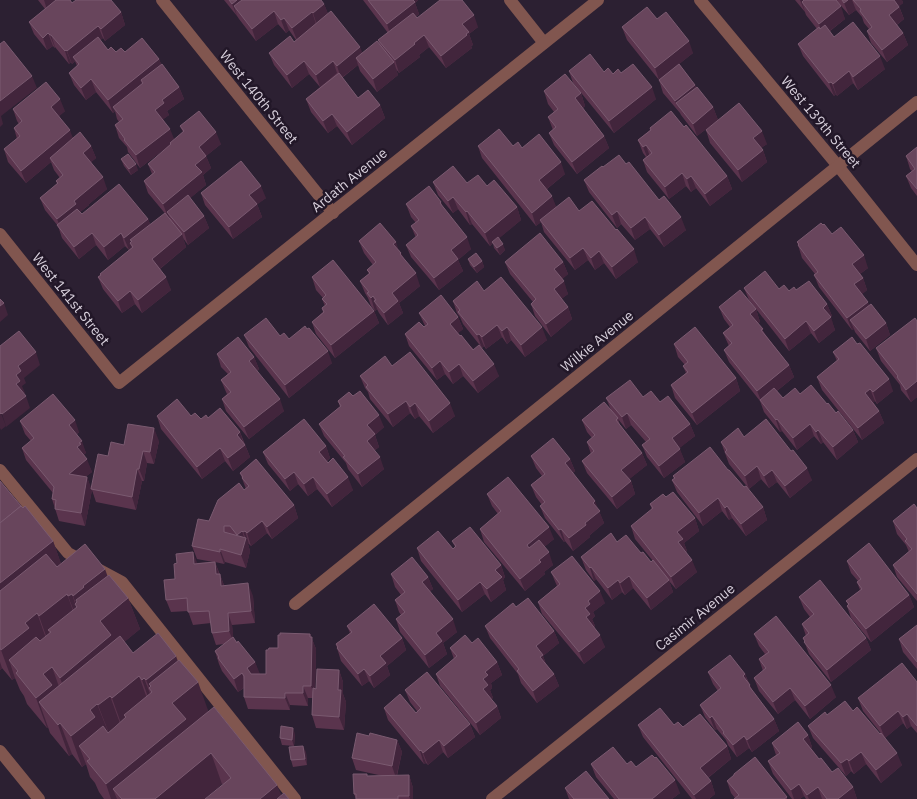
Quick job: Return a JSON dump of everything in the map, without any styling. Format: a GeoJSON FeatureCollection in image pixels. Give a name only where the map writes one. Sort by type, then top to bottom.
{"type":"FeatureCollection","features":[{"type":"Feature","properties":{"kind":"street","name":"West 140th Street"},"geometry":{"type":"LineString","coordinates":[[162,0],[333,213]]}},
{"type":"Feature","properties":{"kind":"street"},"geometry":{"type":"LineString","coordinates":[[510,0],[544,43]]}},
{"type":"Feature","properties":{"kind":"street","name":"Ardath Avenue"},"geometry":{"type":"LineString","coordinates":[[119,383],[598,0]]}},
{"type":"Feature","properties":{"kind":"street","name":"West 139th Street"},"geometry":{"type":"LineString","coordinates":[[700,0],[838,166],[917,265]]}},
{"type":"Feature","properties":{"kind":"street","name":"Wilkie Avenue"},"geometry":{"type":"LineString","coordinates":[[295,604],[917,102]]}},
{"type":"Feature","properties":{"kind":"street","name":"West 141st Street"},"geometry":{"type":"LineString","coordinates":[[0,234],[119,383]]}},
{"type":"Feature","properties":{"kind":"street","name":"Casimir Avenue"},"geometry":{"type":"LineString","coordinates":[[492,799],[917,459]]}},
{"type":"Feature","properties":{"kind":"street"},"geometry":{"type":"LineString","coordinates":[[0,470],[68,553],[122,582],[295,799]]}},
{"type":"Feature","properties":{"kind":"street"},"geometry":{"type":"LineString","coordinates":[[0,751],[39,799]]}},
{"type":"Feature","properties":{"kind":"building"},"geometry":{"type":"Polygon","coordinates":[[[56,0],[70,0],[72,3],[76,0],[111,0],[121,12],[101,29],[98,26],[65,51],[48,33],[43,38],[29,22],[56,0]]]}},
{"type":"Feature","properties":{"kind":"building"},"geometry":{"type":"Polygon","coordinates":[[[229,0],[237,0],[232,4],[229,0]]]}},
{"type":"Feature","properties":{"kind":"building"},"geometry":{"type":"Polygon","coordinates":[[[242,0],[321,0],[324,4],[292,28],[284,18],[281,20],[274,11],[252,29],[234,6],[242,0]]]}},
{"type":"Feature","properties":{"kind":"building"},"geometry":{"type":"Polygon","coordinates":[[[368,0],[413,0],[415,2],[387,24],[368,0]]]}},
{"type":"Feature","properties":{"kind":"building"},"geometry":{"type":"Polygon","coordinates":[[[440,0],[462,0],[474,15],[462,24],[469,32],[467,35],[441,56],[424,35],[395,60],[378,40],[413,13],[417,18],[440,0]]]}},
{"type":"Feature","properties":{"kind":"building"},"geometry":{"type":"Polygon","coordinates":[[[804,0],[836,0],[841,6],[819,24],[802,2],[804,0]]]}},
{"type":"Feature","properties":{"kind":"building"},"geometry":{"type":"Polygon","coordinates":[[[853,0],[894,0],[899,7],[889,15],[903,33],[882,50],[867,31],[872,27],[853,0]]]}},
{"type":"Feature","properties":{"kind":"building"},"geometry":{"type":"Polygon","coordinates":[[[647,7],[657,19],[666,12],[689,41],[655,68],[622,27],[647,7]]]}},
{"type":"Feature","properties":{"kind":"building"},"geometry":{"type":"Polygon","coordinates":[[[331,11],[360,47],[337,66],[333,61],[316,75],[304,61],[287,75],[269,53],[290,36],[294,42],[331,11]]]}},
{"type":"Feature","properties":{"kind":"building"},"geometry":{"type":"Polygon","coordinates":[[[853,22],[880,56],[853,77],[849,71],[833,84],[829,83],[798,44],[819,27],[820,29],[825,25],[834,37],[853,22]]]}},
{"type":"Feature","properties":{"kind":"building"},"geometry":{"type":"Polygon","coordinates":[[[98,37],[108,50],[111,47],[116,52],[121,48],[125,52],[142,38],[159,59],[108,100],[91,79],[81,88],[69,73],[79,64],[73,57],[98,37]]]}},
{"type":"Feature","properties":{"kind":"building"},"geometry":{"type":"Polygon","coordinates":[[[4,41],[32,76],[0,101],[0,44],[4,41]]]}},
{"type":"Feature","properties":{"kind":"building"},"geometry":{"type":"Polygon","coordinates":[[[377,41],[394,62],[373,79],[356,58],[377,41]]]}},
{"type":"Feature","properties":{"kind":"building"},"geometry":{"type":"Polygon","coordinates":[[[590,54],[604,72],[608,68],[613,74],[618,69],[621,73],[633,64],[652,87],[609,121],[569,71],[590,54]]]}},
{"type":"Feature","properties":{"kind":"building"},"geometry":{"type":"Polygon","coordinates":[[[162,64],[179,87],[162,100],[164,103],[155,110],[170,129],[136,155],[115,125],[123,119],[113,107],[143,83],[141,80],[162,64]]]}},
{"type":"Feature","properties":{"kind":"building"},"geometry":{"type":"Polygon","coordinates":[[[679,64],[695,85],[675,101],[659,80],[679,64]]]}},
{"type":"Feature","properties":{"kind":"building"},"geometry":{"type":"Polygon","coordinates":[[[339,73],[358,98],[368,90],[380,105],[347,132],[332,114],[323,121],[306,99],[339,73]]]}},
{"type":"Feature","properties":{"kind":"building"},"geometry":{"type":"Polygon","coordinates":[[[565,74],[581,93],[575,98],[604,136],[572,162],[549,133],[556,127],[548,117],[558,109],[544,91],[565,74]]]}},
{"type":"Feature","properties":{"kind":"building"},"geometry":{"type":"Polygon","coordinates":[[[46,82],[60,99],[51,107],[70,130],[21,171],[4,149],[20,136],[14,128],[22,121],[13,109],[46,82]]]}},
{"type":"Feature","properties":{"kind":"building"},"geometry":{"type":"Polygon","coordinates":[[[697,87],[713,107],[693,124],[676,103],[697,87]]]}},
{"type":"Feature","properties":{"kind":"building"},"geometry":{"type":"Polygon","coordinates":[[[739,103],[762,131],[753,138],[763,150],[738,170],[706,130],[739,103]]]}},
{"type":"Feature","properties":{"kind":"building"},"geometry":{"type":"Polygon","coordinates":[[[199,111],[216,132],[199,147],[206,156],[195,165],[202,172],[163,204],[144,181],[155,172],[148,164],[184,131],[180,126],[199,111]]]}},
{"type":"Feature","properties":{"kind":"building"},"geometry":{"type":"Polygon","coordinates":[[[671,111],[684,127],[686,125],[727,176],[705,194],[691,176],[687,179],[682,173],[665,187],[643,160],[652,153],[646,145],[643,147],[638,140],[671,111]]]}},
{"type":"Feature","properties":{"kind":"building"},"geometry":{"type":"Polygon","coordinates":[[[499,129],[513,146],[518,142],[522,148],[539,134],[561,162],[539,180],[552,196],[532,213],[478,146],[499,129]]]}},
{"type":"Feature","properties":{"kind":"building"},"geometry":{"type":"Polygon","coordinates":[[[80,132],[91,146],[83,153],[103,177],[74,201],[76,204],[57,219],[40,198],[58,183],[56,181],[63,175],[50,158],[80,132]]]}},
{"type":"Feature","properties":{"kind":"building"},"geometry":{"type":"Polygon","coordinates":[[[917,147],[917,189],[906,176],[915,169],[906,156],[917,147]]]}},
{"type":"Feature","properties":{"kind":"building"},"geometry":{"type":"Polygon","coordinates":[[[128,154],[136,164],[129,169],[121,159],[128,154]]]}},
{"type":"Feature","properties":{"kind":"building"},"geometry":{"type":"Polygon","coordinates":[[[619,155],[626,164],[629,162],[659,200],[664,196],[681,217],[659,235],[645,217],[631,228],[617,211],[612,215],[584,180],[619,155]]]}},
{"type":"Feature","properties":{"kind":"building"},"geometry":{"type":"Polygon","coordinates":[[[241,161],[261,186],[249,195],[257,204],[229,227],[201,193],[241,161]]]}},
{"type":"Feature","properties":{"kind":"building"},"geometry":{"type":"Polygon","coordinates":[[[453,166],[467,183],[478,175],[487,186],[494,180],[517,207],[485,233],[453,197],[448,201],[433,182],[453,166]]]}},
{"type":"Feature","properties":{"kind":"building"},"geometry":{"type":"Polygon","coordinates":[[[119,184],[148,219],[124,238],[121,233],[104,247],[92,233],[74,247],[57,225],[77,209],[82,214],[119,184]]]}},
{"type":"Feature","properties":{"kind":"building"},"geometry":{"type":"Polygon","coordinates":[[[429,186],[467,237],[451,250],[458,259],[434,278],[406,245],[418,235],[411,226],[419,220],[406,204],[429,186]]]}},
{"type":"Feature","properties":{"kind":"building"},"geometry":{"type":"Polygon","coordinates":[[[188,195],[204,216],[184,232],[167,212],[188,195]]]}},
{"type":"Feature","properties":{"kind":"building"},"geometry":{"type":"Polygon","coordinates":[[[569,197],[579,211],[592,201],[634,249],[612,267],[599,251],[591,258],[583,248],[570,258],[540,220],[569,197]]]}},
{"type":"Feature","properties":{"kind":"building"},"geometry":{"type":"Polygon","coordinates":[[[165,213],[182,234],[152,259],[166,277],[138,300],[130,291],[118,301],[98,277],[133,247],[130,240],[165,213]]]}},
{"type":"Feature","properties":{"kind":"building"},"geometry":{"type":"Polygon","coordinates":[[[380,223],[396,242],[393,244],[400,254],[416,273],[392,293],[398,301],[384,313],[374,301],[376,300],[373,296],[371,298],[367,293],[369,292],[360,281],[370,273],[367,270],[376,262],[359,241],[380,223]]]}},
{"type":"Feature","properties":{"kind":"building"},"geometry":{"type":"Polygon","coordinates":[[[821,223],[832,234],[841,227],[864,255],[852,264],[863,278],[854,284],[868,302],[847,318],[814,275],[818,272],[797,242],[821,223]]]}},
{"type":"Feature","properties":{"kind":"building"},"geometry":{"type":"Polygon","coordinates":[[[540,233],[563,262],[554,269],[564,281],[554,289],[568,307],[546,324],[531,304],[536,299],[505,262],[540,233]]]}},
{"type":"Feature","properties":{"kind":"building"},"geometry":{"type":"Polygon","coordinates":[[[498,237],[503,244],[497,248],[492,242],[498,237]]]}},
{"type":"Feature","properties":{"kind":"building"},"geometry":{"type":"Polygon","coordinates":[[[476,253],[482,261],[474,267],[468,259],[476,253]]]}},
{"type":"Feature","properties":{"kind":"building"},"geometry":{"type":"Polygon","coordinates":[[[333,260],[374,311],[331,345],[312,322],[324,312],[322,308],[327,304],[322,299],[326,295],[312,277],[333,260]]]}},
{"type":"Feature","properties":{"kind":"building"},"geometry":{"type":"Polygon","coordinates":[[[765,271],[779,289],[784,285],[789,291],[794,287],[796,290],[809,281],[827,304],[823,308],[831,317],[814,331],[806,321],[785,339],[744,288],[765,271]]]}},
{"type":"Feature","properties":{"kind":"building"},"geometry":{"type":"Polygon","coordinates":[[[501,277],[542,327],[521,345],[507,327],[502,331],[497,325],[482,337],[479,334],[477,335],[458,312],[460,310],[453,301],[477,281],[484,291],[501,277]]]}},
{"type":"Feature","properties":{"kind":"building"},"geometry":{"type":"Polygon","coordinates":[[[740,290],[756,309],[750,314],[789,365],[757,391],[724,350],[732,343],[723,333],[733,325],[719,307],[740,290]]]}},
{"type":"Feature","properties":{"kind":"building"},"geometry":{"type":"Polygon","coordinates":[[[441,295],[458,317],[450,324],[473,350],[479,345],[494,364],[473,381],[459,364],[449,372],[440,361],[432,368],[405,334],[419,322],[424,327],[428,324],[419,313],[441,295]]]}},
{"type":"Feature","properties":{"kind":"building"},"geometry":{"type":"Polygon","coordinates":[[[871,304],[886,323],[866,339],[850,320],[871,304]]]}},
{"type":"Feature","properties":{"kind":"building"},"geometry":{"type":"Polygon","coordinates":[[[266,318],[280,336],[284,333],[289,339],[305,326],[307,329],[309,328],[328,351],[285,385],[244,335],[266,318]]]}},
{"type":"Feature","properties":{"kind":"building"},"geometry":{"type":"Polygon","coordinates":[[[915,318],[917,321],[917,381],[906,390],[898,376],[876,348],[915,318]]]}},
{"type":"Feature","properties":{"kind":"building"},"geometry":{"type":"Polygon","coordinates":[[[695,327],[736,378],[692,413],[671,385],[688,372],[683,366],[688,362],[674,344],[695,327]]]}},
{"type":"Feature","properties":{"kind":"building"},"geometry":{"type":"Polygon","coordinates":[[[19,331],[36,352],[18,366],[21,371],[16,375],[20,381],[16,384],[26,396],[0,414],[0,346],[19,331]]]}},
{"type":"Feature","properties":{"kind":"building"},"geometry":{"type":"Polygon","coordinates":[[[238,337],[254,357],[249,361],[280,399],[244,427],[222,399],[231,392],[221,380],[231,372],[217,354],[238,337]]]}},
{"type":"Feature","properties":{"kind":"building"},"geometry":{"type":"Polygon","coordinates":[[[852,337],[857,344],[860,343],[889,379],[873,392],[870,389],[865,393],[879,411],[858,428],[817,377],[839,359],[833,352],[852,337]]]}},
{"type":"Feature","properties":{"kind":"building"},"geometry":{"type":"Polygon","coordinates":[[[410,352],[450,403],[429,421],[415,403],[410,407],[406,401],[388,414],[366,387],[368,385],[360,376],[385,356],[392,366],[410,352]]]}},
{"type":"Feature","properties":{"kind":"building"},"geometry":{"type":"Polygon","coordinates":[[[630,380],[643,397],[651,391],[660,402],[668,396],[690,424],[672,438],[680,449],[659,466],[642,445],[650,439],[627,413],[622,417],[606,398],[630,380]]]}},
{"type":"Feature","properties":{"kind":"building"},"geometry":{"type":"Polygon","coordinates":[[[811,385],[836,413],[838,411],[853,430],[833,447],[810,424],[793,438],[760,400],[774,388],[783,398],[795,388],[800,394],[811,385]]]}},
{"type":"Feature","properties":{"kind":"building"},"geometry":{"type":"Polygon","coordinates":[[[360,391],[379,415],[367,425],[375,434],[367,441],[380,457],[358,474],[319,424],[341,406],[338,401],[349,392],[353,396],[360,391]]]}},
{"type":"Feature","properties":{"kind":"building"},"geometry":{"type":"Polygon","coordinates":[[[53,394],[75,420],[69,425],[82,441],[77,447],[87,459],[69,474],[87,477],[81,513],[55,509],[56,500],[52,499],[54,487],[22,448],[34,438],[20,421],[53,394]]]}},
{"type":"Feature","properties":{"kind":"building"},"geometry":{"type":"Polygon","coordinates":[[[177,399],[191,416],[195,413],[201,419],[206,415],[208,418],[220,408],[240,432],[237,435],[245,445],[228,458],[220,448],[197,467],[157,416],[177,399]]]}},
{"type":"Feature","properties":{"kind":"building"},"geometry":{"type":"Polygon","coordinates":[[[604,402],[618,418],[616,420],[642,453],[621,470],[631,481],[612,497],[582,461],[594,451],[587,442],[595,435],[582,420],[604,402]]]}},
{"type":"Feature","properties":{"kind":"building"},"geometry":{"type":"Polygon","coordinates":[[[304,419],[326,446],[319,452],[328,463],[333,458],[348,477],[327,494],[313,477],[304,484],[294,472],[285,479],[263,452],[304,419]]]}},
{"type":"Feature","properties":{"kind":"building"},"geometry":{"type":"Polygon","coordinates":[[[766,419],[807,468],[785,486],[772,470],[764,476],[757,466],[745,476],[725,452],[727,450],[721,442],[738,428],[744,437],[766,419]]]}},
{"type":"Feature","properties":{"kind":"building"},"geometry":{"type":"Polygon","coordinates":[[[128,424],[154,428],[150,452],[143,451],[139,469],[137,469],[132,497],[91,489],[98,454],[108,456],[111,442],[124,445],[128,424]]]}},
{"type":"Feature","properties":{"kind":"building"},"geometry":{"type":"Polygon","coordinates":[[[553,438],[570,459],[565,463],[595,501],[593,503],[600,511],[569,538],[561,529],[559,530],[540,506],[545,502],[531,485],[545,474],[531,456],[553,438]]]}},
{"type":"Feature","properties":{"kind":"building"},"geometry":{"type":"Polygon","coordinates":[[[710,447],[728,470],[744,487],[746,486],[763,507],[741,524],[718,498],[699,513],[672,480],[675,478],[673,476],[710,447]]]}},
{"type":"Feature","properties":{"kind":"building"},"geometry":{"type":"Polygon","coordinates":[[[256,459],[294,505],[267,527],[262,521],[247,533],[242,531],[237,535],[230,526],[224,526],[224,532],[246,538],[241,555],[220,549],[220,552],[192,546],[198,519],[209,521],[218,500],[239,483],[244,490],[249,486],[240,473],[256,459]]]}},
{"type":"Feature","properties":{"kind":"building"},"geometry":{"type":"Polygon","coordinates":[[[508,477],[549,527],[527,545],[529,548],[539,540],[549,552],[539,560],[541,562],[520,579],[480,529],[501,511],[487,494],[508,477]]]}},
{"type":"Feature","properties":{"kind":"building"},"geometry":{"type":"Polygon","coordinates":[[[0,481],[21,506],[0,523],[0,481]]]}},
{"type":"Feature","properties":{"kind":"building"},"geometry":{"type":"Polygon","coordinates":[[[673,492],[695,518],[677,532],[683,539],[678,542],[692,560],[671,577],[631,526],[653,508],[650,504],[663,494],[666,497],[673,492]]]}},
{"type":"Feature","properties":{"kind":"building"},"geometry":{"type":"Polygon","coordinates":[[[914,504],[917,508],[917,594],[893,565],[912,549],[893,521],[914,504]]]}},
{"type":"Feature","properties":{"kind":"building"},"geometry":{"type":"Polygon","coordinates":[[[21,506],[23,508],[25,506],[53,541],[0,583],[0,523],[21,506]]]}},
{"type":"Feature","properties":{"kind":"building"},"geometry":{"type":"Polygon","coordinates":[[[470,527],[501,565],[495,570],[502,577],[487,589],[480,582],[458,600],[417,548],[438,531],[453,549],[456,546],[452,541],[470,527]]]}},
{"type":"Feature","properties":{"kind":"building"},"geometry":{"type":"Polygon","coordinates":[[[611,533],[617,542],[626,535],[641,553],[643,552],[651,562],[653,560],[669,580],[647,598],[629,576],[620,583],[618,580],[608,588],[581,557],[611,533]]]}},
{"type":"Feature","properties":{"kind":"building"},"geometry":{"type":"Polygon","coordinates":[[[869,543],[909,595],[866,629],[847,606],[849,604],[846,601],[862,589],[857,582],[861,579],[847,561],[869,543]]]}},
{"type":"Feature","properties":{"kind":"building"},"geometry":{"type":"Polygon","coordinates":[[[85,544],[105,569],[73,596],[72,594],[68,596],[67,594],[39,616],[37,613],[25,623],[29,628],[1,650],[0,591],[46,554],[57,567],[85,544]]]}},
{"type":"Feature","properties":{"kind":"building"},"geometry":{"type":"Polygon","coordinates":[[[193,552],[194,564],[215,562],[216,574],[220,574],[221,586],[248,583],[251,611],[228,613],[229,631],[212,633],[209,611],[188,612],[187,598],[166,600],[164,580],[175,579],[174,564],[177,563],[176,554],[193,552]]]}},
{"type":"Feature","properties":{"kind":"building"},"geometry":{"type":"Polygon","coordinates":[[[572,556],[600,591],[588,601],[590,604],[585,608],[590,614],[586,617],[600,635],[579,652],[538,602],[560,584],[551,572],[572,556]]]}},
{"type":"Feature","properties":{"kind":"building"},"geometry":{"type":"Polygon","coordinates":[[[412,557],[428,577],[422,582],[453,619],[436,633],[442,641],[425,655],[396,619],[405,612],[395,600],[405,592],[391,574],[412,557]]]}},
{"type":"Feature","properties":{"kind":"building"},"geometry":{"type":"Polygon","coordinates":[[[109,575],[128,598],[100,621],[111,635],[60,678],[52,667],[43,674],[52,685],[36,698],[16,673],[18,671],[9,660],[36,637],[40,641],[51,632],[48,630],[77,607],[75,604],[76,600],[109,575]]]}},
{"type":"Feature","properties":{"kind":"building"},"geometry":{"type":"Polygon","coordinates":[[[820,580],[866,638],[827,670],[804,642],[803,638],[809,633],[802,624],[814,614],[799,597],[820,580]]]}},
{"type":"Feature","properties":{"kind":"building"},"geometry":{"type":"Polygon","coordinates":[[[528,598],[554,631],[536,646],[543,655],[540,657],[554,674],[533,691],[517,671],[519,669],[485,626],[513,603],[516,607],[528,598]]]}},
{"type":"Feature","properties":{"kind":"building"},"geometry":{"type":"Polygon","coordinates":[[[374,604],[402,638],[380,656],[386,663],[370,676],[364,669],[358,674],[337,648],[336,644],[352,632],[347,626],[374,604]]]}},
{"type":"Feature","properties":{"kind":"building"},"geometry":{"type":"Polygon","coordinates":[[[776,616],[831,685],[805,706],[790,688],[773,702],[754,678],[766,668],[759,659],[769,652],[754,634],[776,616]]]}},
{"type":"Feature","properties":{"kind":"building"},"geometry":{"type":"Polygon","coordinates":[[[917,625],[917,662],[899,639],[917,625]]]}},
{"type":"Feature","properties":{"kind":"building"},"geometry":{"type":"Polygon","coordinates":[[[158,633],[176,656],[146,680],[144,678],[142,680],[139,676],[112,698],[110,696],[97,704],[90,710],[95,717],[71,736],[60,723],[58,725],[39,702],[120,636],[133,653],[158,633]]]}},
{"type":"Feature","properties":{"kind":"building"},"geometry":{"type":"Polygon","coordinates":[[[280,633],[310,634],[310,637],[312,637],[311,686],[303,686],[303,693],[285,693],[285,698],[244,697],[244,676],[242,673],[234,679],[215,651],[233,637],[255,662],[247,668],[251,674],[266,674],[266,650],[278,648],[278,635],[280,633]]]}},
{"type":"Feature","properties":{"kind":"building"},"geometry":{"type":"Polygon","coordinates":[[[465,635],[472,643],[478,638],[497,662],[485,672],[488,675],[483,679],[488,685],[483,689],[497,706],[476,723],[436,674],[457,656],[450,648],[465,635]]]}},
{"type":"Feature","properties":{"kind":"building"},"geometry":{"type":"Polygon","coordinates":[[[730,655],[745,674],[743,676],[749,686],[774,719],[747,740],[744,736],[733,745],[712,716],[710,718],[700,705],[721,688],[708,672],[730,655]]]}},
{"type":"Feature","properties":{"kind":"building"},"geometry":{"type":"Polygon","coordinates":[[[179,660],[198,682],[172,703],[186,719],[106,784],[87,761],[90,759],[79,746],[103,726],[108,733],[115,727],[126,717],[124,715],[152,692],[149,684],[179,660]]]}},
{"type":"Feature","properties":{"kind":"building"},"geometry":{"type":"Polygon","coordinates":[[[902,663],[917,682],[917,726],[907,714],[903,717],[898,711],[880,726],[858,698],[902,663]]]}},
{"type":"Feature","properties":{"kind":"building"},"geometry":{"type":"Polygon","coordinates":[[[317,669],[339,670],[338,690],[341,690],[339,717],[312,715],[313,688],[316,689],[317,669]]]}},
{"type":"Feature","properties":{"kind":"building"},"geometry":{"type":"Polygon","coordinates":[[[427,672],[470,724],[444,746],[439,740],[423,753],[384,708],[400,694],[416,713],[421,708],[405,690],[427,672]]]}},
{"type":"Feature","properties":{"kind":"building"},"geometry":{"type":"Polygon","coordinates":[[[845,701],[853,711],[857,707],[897,753],[876,770],[861,752],[849,761],[847,759],[841,763],[808,726],[825,712],[827,715],[845,701]]]}},
{"type":"Feature","properties":{"kind":"building"},"geometry":{"type":"Polygon","coordinates":[[[214,707],[277,785],[260,799],[205,799],[231,778],[211,753],[155,799],[122,799],[113,789],[214,707]]]}},
{"type":"Feature","properties":{"kind":"building"},"geometry":{"type":"Polygon","coordinates":[[[660,708],[674,725],[678,722],[683,727],[700,714],[727,746],[700,768],[711,781],[694,795],[638,725],[660,708]]]}},
{"type":"Feature","properties":{"kind":"building"},"geometry":{"type":"Polygon","coordinates":[[[798,722],[808,735],[803,739],[819,759],[821,758],[832,772],[838,768],[853,787],[838,799],[827,799],[818,787],[807,795],[799,784],[791,790],[768,761],[780,753],[772,743],[798,722]]]}},
{"type":"Feature","properties":{"kind":"building"},"geometry":{"type":"Polygon","coordinates":[[[281,726],[293,728],[292,740],[280,738],[281,726]]]}},
{"type":"Feature","properties":{"kind":"building"},"geometry":{"type":"Polygon","coordinates":[[[357,733],[369,736],[370,733],[397,740],[392,766],[352,758],[357,733]]]}},
{"type":"Feature","properties":{"kind":"building"},"geometry":{"type":"Polygon","coordinates":[[[303,746],[305,759],[291,760],[289,747],[303,746]]]}},
{"type":"Feature","properties":{"kind":"building"},"geometry":{"type":"Polygon","coordinates":[[[613,747],[627,764],[631,761],[636,767],[652,755],[656,757],[675,780],[652,799],[619,799],[591,764],[613,747]]]}},
{"type":"Feature","properties":{"kind":"building"},"geometry":{"type":"Polygon","coordinates":[[[755,757],[787,797],[784,799],[734,799],[739,795],[727,781],[755,757]]]}},
{"type":"Feature","properties":{"kind":"building"},"geometry":{"type":"Polygon","coordinates":[[[586,771],[609,799],[574,799],[565,788],[586,771]]]}},
{"type":"Feature","properties":{"kind":"building"},"geometry":{"type":"Polygon","coordinates":[[[353,774],[367,774],[367,776],[409,775],[409,796],[398,796],[398,799],[356,799],[353,774]]]}},
{"type":"Feature","properties":{"kind":"building"},"geometry":{"type":"Polygon","coordinates":[[[284,793],[289,799],[277,799],[284,793]]]}}]}
